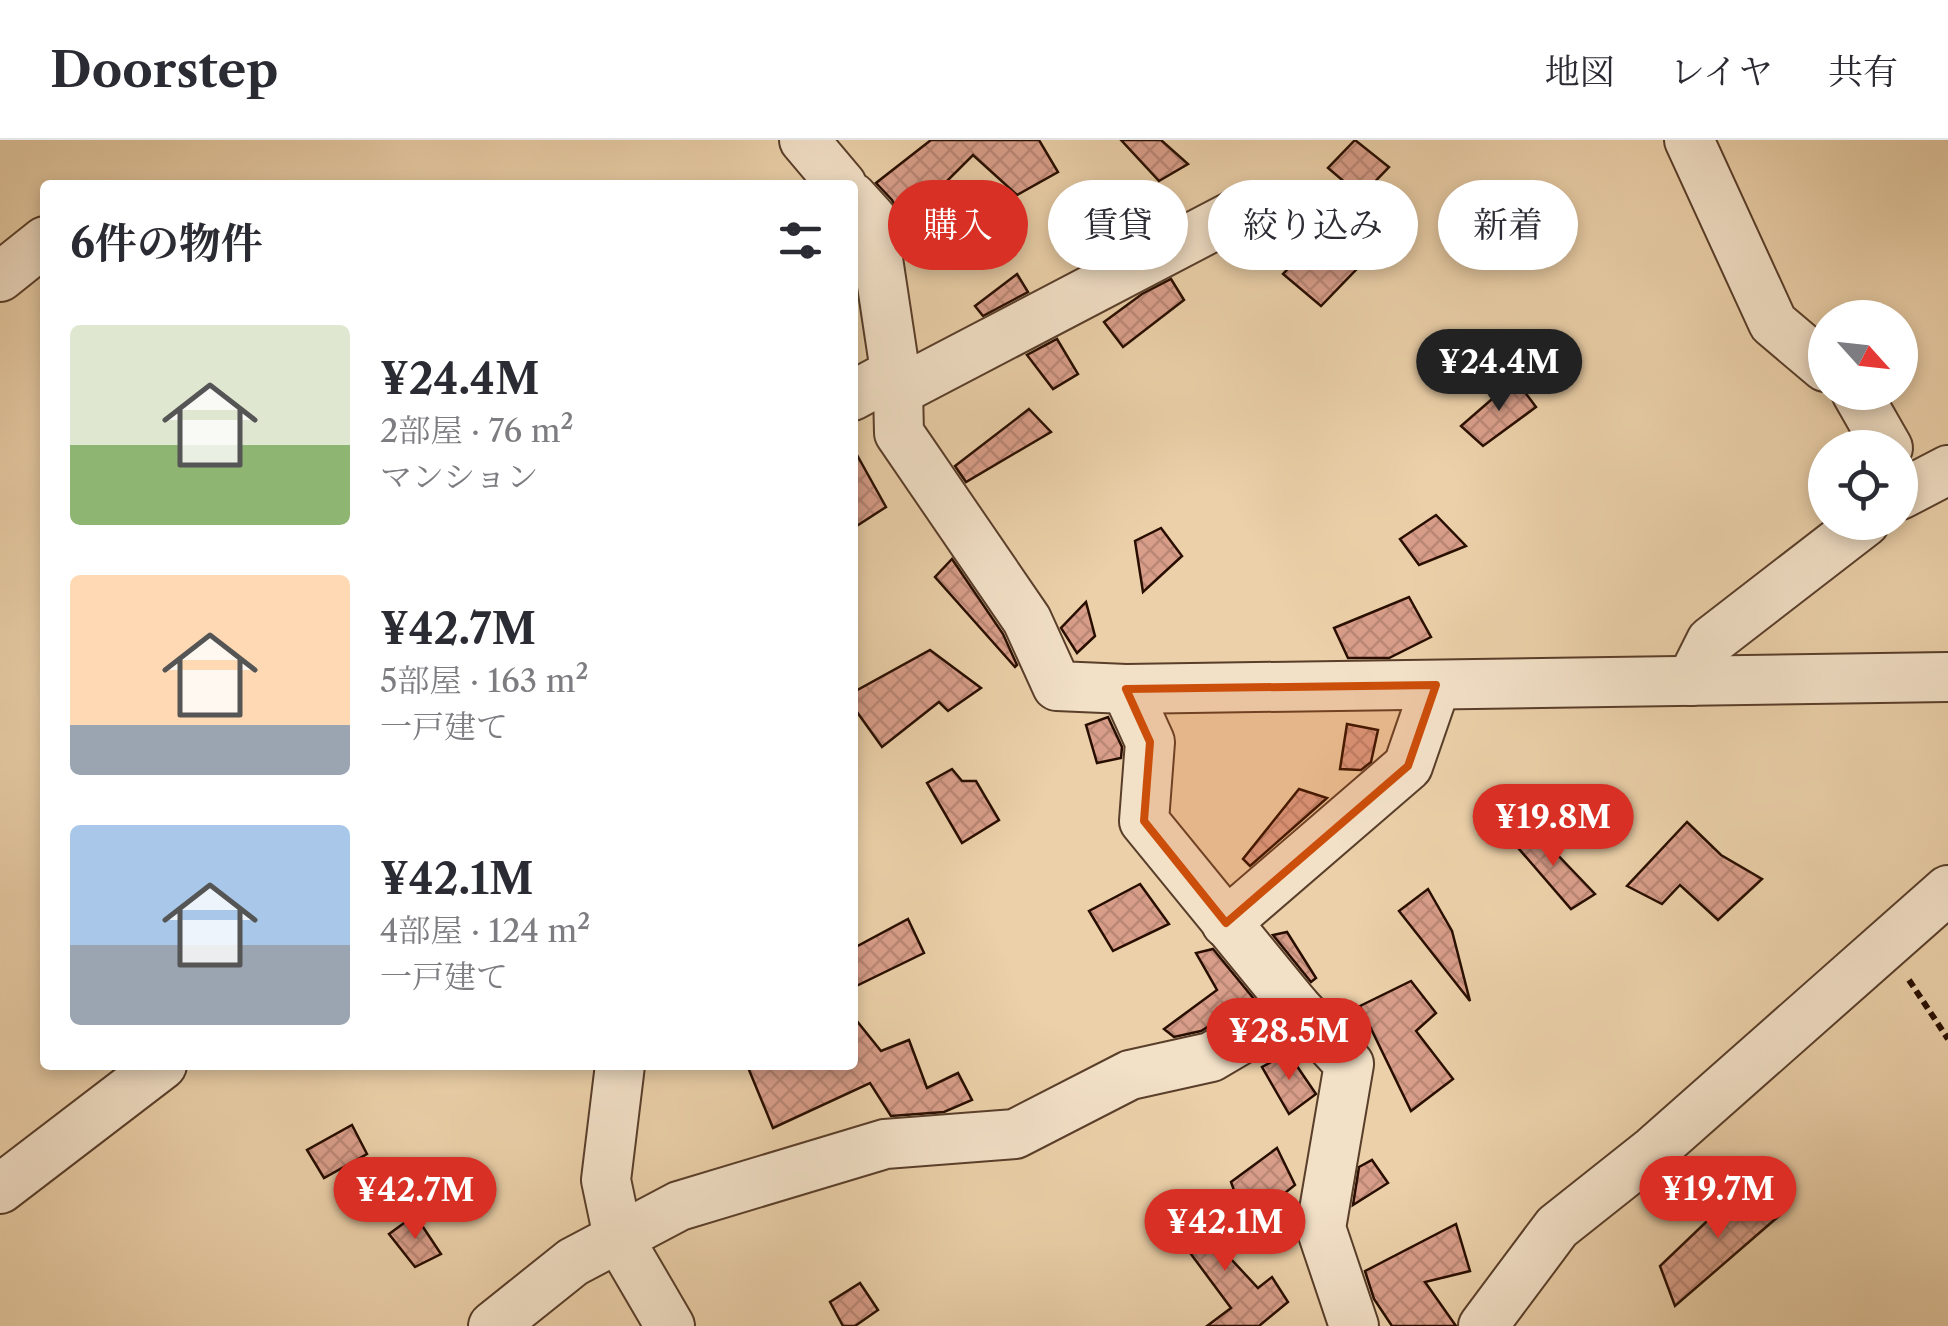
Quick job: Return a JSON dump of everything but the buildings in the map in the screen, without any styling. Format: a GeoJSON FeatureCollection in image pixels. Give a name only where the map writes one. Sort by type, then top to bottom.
{"type":"FeatureCollection","features":[{"type":"Feature","properties":{"kind":"street"},"geometry":{"type":"LineString","coordinates":[[804,140],[838,180]]}},
{"type":"Feature","properties":{"kind":"street"},"geometry":{"type":"LineString","coordinates":[[1689,140],[1772,323],[1808,353]]}},
{"type":"Feature","properties":{"kind":"street"},"geometry":{"type":"LineString","coordinates":[[858,204],[872,219],[881,387],[900,433],[1027,620],[1057,686],[1126,689],[1948,678]]}},
{"type":"Feature","properties":{"kind":"street"},"geometry":{"type":"LineString","coordinates":[[881,387],[1208,228]]}},
{"type":"Feature","properties":{"kind":"street"},"geometry":{"type":"LineString","coordinates":[[0,277],[40,246]]}},
{"type":"Feature","properties":{"kind":"street"},"geometry":{"type":"LineString","coordinates":[[1691,681],[1711,641],[1842,540]]}},
{"type":"Feature","properties":{"kind":"street"},"geometry":{"type":"LineString","coordinates":[[1226,922],[1408,766],[1436,684]]}},
{"type":"Feature","properties":{"kind":"street"},"geometry":{"type":"LineString","coordinates":[[1126,689],[1150,742],[1144,822],[1296,1008],[1349,1064],[1321,1228],[1354,1326]]}},
{"type":"Feature","properties":{"kind":"street"},"geometry":{"type":"LineString","coordinates":[[1483,1326],[1557,1226],[1654,1150],[1948,890]]}},
{"type":"Feature","properties":{"kind":"street"},"geometry":{"type":"LineString","coordinates":[[493,1326],[573,1262],[679,1206],[885,1144],[1015,1134],[1130,1074],[1211,1057],[1296,1008]]}},
{"type":"Feature","properties":{"kind":"street"},"geometry":{"type":"LineString","coordinates":[[0,1189],[155,1070]]}},
{"type":"Feature","properties":{"kind":"street"},"geometry":{"type":"LineString","coordinates":[[619,1070],[606,1180],[618,1237],[670,1326]]}},
{"type":"Feature","properties":{"kind":"path"},"geometry":{"type":"LineString","coordinates":[[1886,945],[1948,1040]]}},
{"type":"Feature","properties":{"kind":"highlighted area"},"geometry":{"type":"Polygon","coordinates":[[[1436,685],[1408,766],[1226,923],[1144,821],[1150,742],[1126,689],[1436,685]]]}}]}
